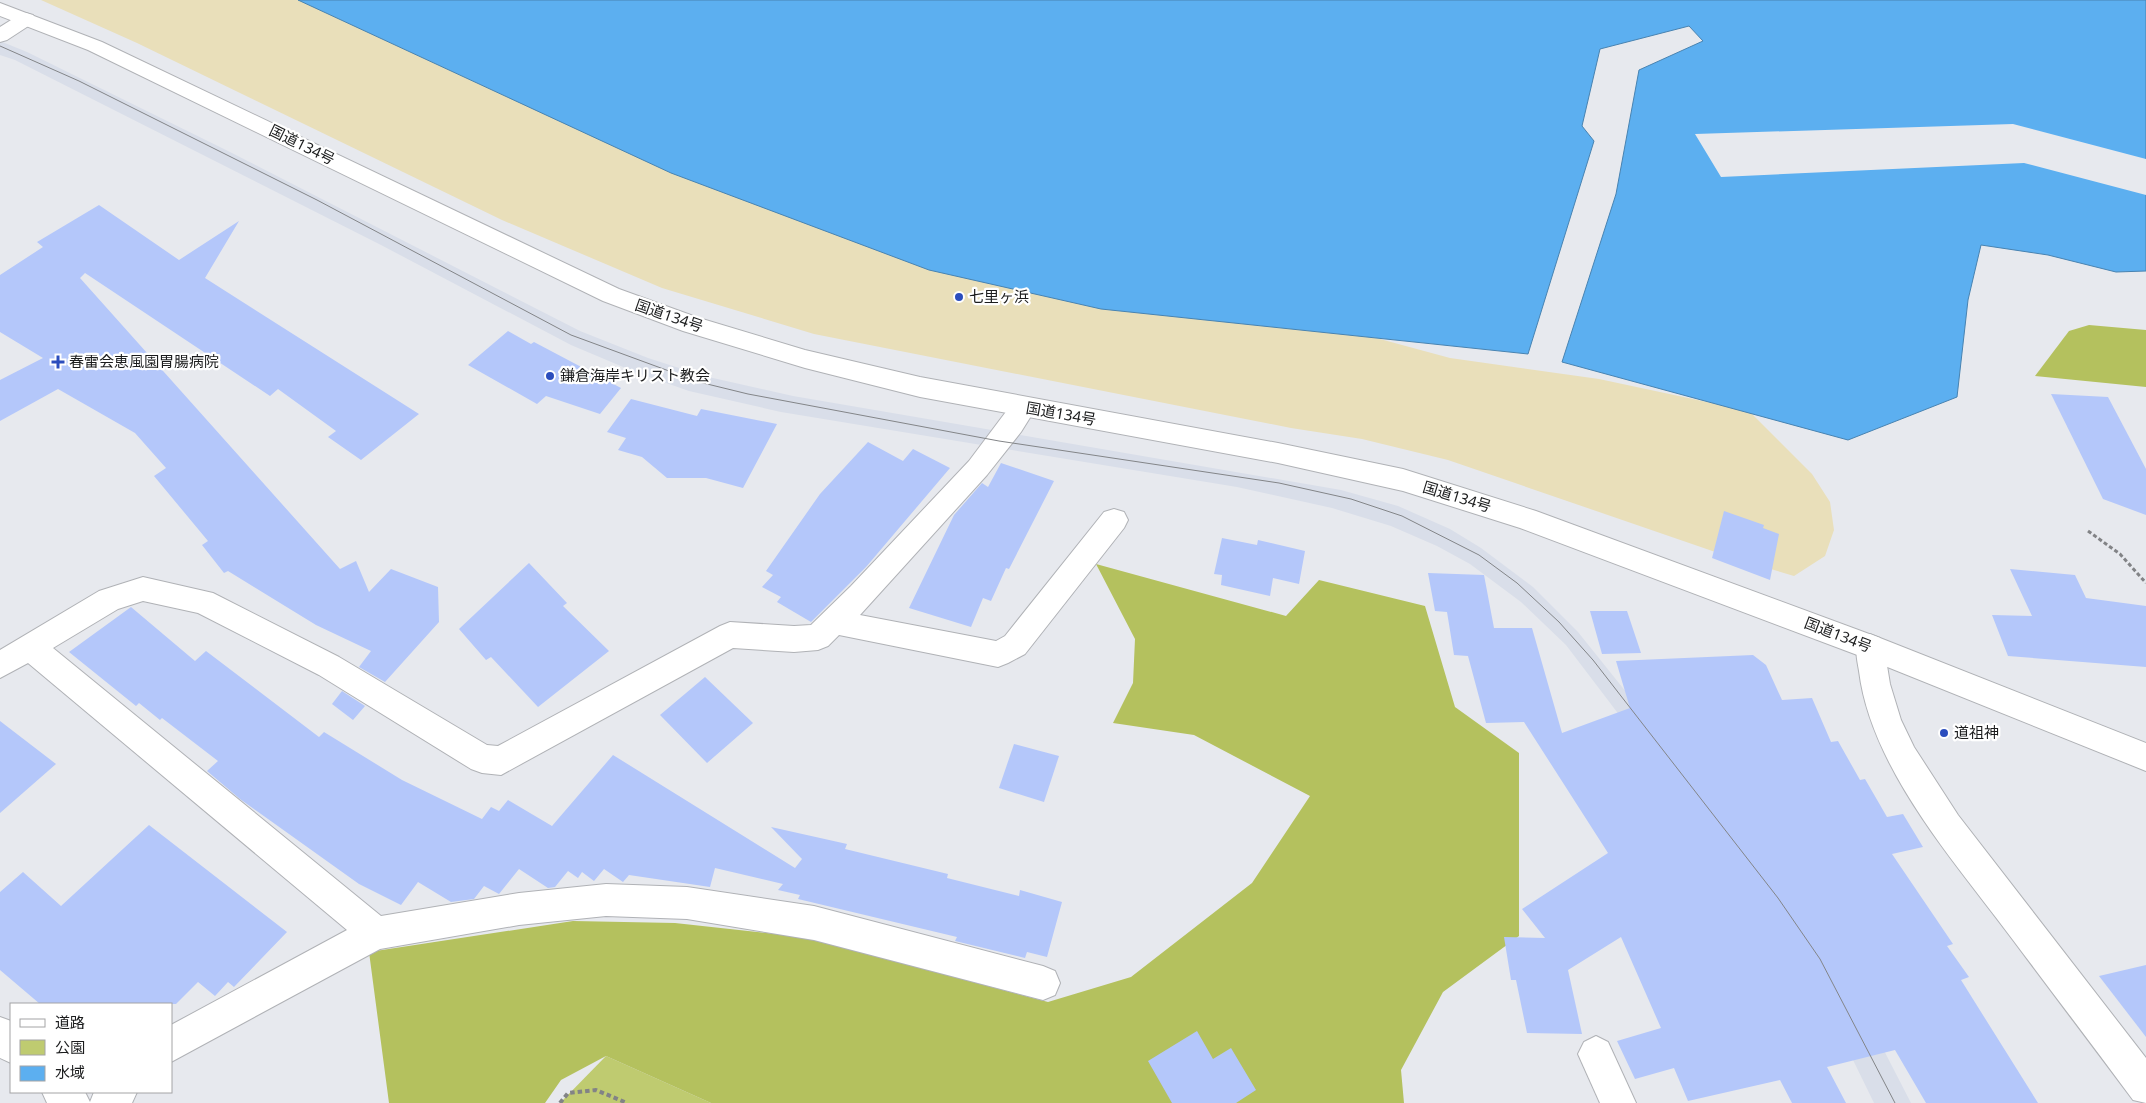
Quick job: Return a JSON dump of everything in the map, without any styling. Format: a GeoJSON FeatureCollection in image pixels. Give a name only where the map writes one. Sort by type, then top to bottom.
{"type":"FeatureCollection","features":[{"type":"Feature","properties":{"kind":"main road","name":"国道134号"},"geometry":{"type":"LineString","coordinates":[[0,9],[95,46],[176,83],[611,296],[691,325],[804,359],[920,387],[1023,408],[1278,454],[1403,480],[1526,518],[1870,647],[2146,757]]}},
{"type":"Feature","properties":{"kind":"main road"},"geometry":{"type":"LineString","coordinates":[[0,36],[26,19]]}},
{"type":"Feature","properties":{"kind":"main road"},"geometry":{"type":"LineString","coordinates":[[0,666],[109,600],[143,589],[203,602],[329,666],[482,759],[501,761],[730,635],[794,639],[818,637],[978,468],[1023,408]]}},
{"type":"Feature","properties":{"kind":"main road"},"geometry":{"type":"LineString","coordinates":[[834,622],[998,654],[1015,645],[1114,520]]}},
{"type":"Feature","properties":{"kind":"main road"},"geometry":{"type":"LineString","coordinates":[[30,647],[376,933]]}},
{"type":"Feature","properties":{"kind":"main road"},"geometry":{"type":"LineString","coordinates":[[1870,647],[1871,672],[1889,728],[1932,806],[2146,1088]]}},
{"type":"Feature","properties":{"kind":"main road"},"geometry":{"type":"LineString","coordinates":[[172,1044],[376,933],[519,909],[606,900],[687,903],[814,923],[1043,983]]}},
{"type":"Feature","properties":{"kind":"main road"},"geometry":{"type":"LineString","coordinates":[[0,1034],[10,1044]]}},
{"type":"Feature","properties":{"kind":"main road"},"geometry":{"type":"LineString","coordinates":[[1596,1054],[1618,1103]]}},
{"type":"Feature","properties":{"kind":"main road"},"geometry":{"type":"LineString","coordinates":[[61,1093],[72,1103]]}},
{"type":"Feature","properties":{"kind":"main road"},"geometry":{"type":"LineString","coordinates":[[107,1103],[118,1093]]}},
{"type":"Feature","properties":{"kind":"path"},"geometry":{"type":"LineString","coordinates":[[2088,531],[2107,542],[2128,560],[2146,583]]}},
{"type":"Feature","properties":{"kind":"path"},"geometry":{"type":"LineString","coordinates":[[560,1103],[568,1093],[596,1090],[628,1103]]}},
{"type":"Feature","properties":{"kind":"shaded area"},"geometry":{"type":"Polygon","coordinates":[[[0,41],[27,52],[228,151],[580,331],[648,358],[704,376],[793,396],[1341,490],[1398,506],[1450,529],[1481,548],[1533,587],[1578,632],[1771,873],[1842,969],[1911,1103],[1874,1103],[1815,982],[1658,766],[1566,645],[1521,602],[1470,564],[1437,546],[1391,526],[1332,508],[1237,487],[781,412],[689,391],[635,372],[571,345],[381,245],[15,60],[0,55],[0,41]]]}},
{"type":"Feature","properties":{"kind":"green space"},"geometry":{"type":"Polygon","coordinates":[[[2089,325],[2146,330],[2146,387],[2035,376],[2069,331],[2089,325]]]}},
{"type":"Feature","properties":{"kind":"green space"},"geometry":{"type":"Polygon","coordinates":[[[1096,564],[1286,616],[1319,580],[1425,606],[1455,707],[1519,753],[1519,936],[1443,992],[1401,1070],[1404,1103],[711,1103],[606,1056],[561,1080],[545,1103],[389,1103],[369,952],[573,921],[675,923],[804,937],[1048,1002],[1131,977],[1252,883],[1310,796],[1194,735],[1113,723],[1133,683],[1135,639],[1096,564]]]}},
{"type":"Feature","properties":{"kind":"green space"},"geometry":{"type":"Polygon","coordinates":[[[606,1056],[711,1103],[560,1103],[606,1056]]]}},
{"type":"Feature","properties":{"kind":"sand","name":"七里ヶ浜"},"geometry":{"type":"Polygon","coordinates":[[[41,0],[361,0],[1262,307],[1450,358],[1599,379],[1749,411],[1812,474],[1830,502],[1834,530],[1825,556],[1794,576],[1724,555],[1448,460],[1362,439],[1291,428],[814,334],[662,288],[502,220],[137,43],[41,0]]]}},
{"type":"Feature","properties":{"kind":"water"},"geometry":{"type":"Polygon","coordinates":[[[298,0],[2146,0],[2146,271],[2116,272],[2048,255],[1981,245],[1968,300],[1957,397],[1848,440],[1562,362],[1616,194],[1639,70],[1703,41],[1689,26],[1600,49],[1582,126],[1594,141],[1528,354],[1101,309],[929,270],[671,173],[298,0]]]}},
{"type":"Feature","properties":{"kind":"pier"},"geometry":{"type":"Polygon","coordinates":[[[2013,124],[2146,159],[2146,195],[2024,163],[1721,177],[1695,134],[2013,124]]]}},
{"type":"Feature","properties":{"kind":"building"},"geometry":{"type":"Polygon","coordinates":[[[99,205],[179,260],[239,221],[205,278],[419,414],[361,460],[328,437],[336,431],[278,389],[270,396],[85,273],[80,278],[340,569],[356,561],[369,592],[391,569],[438,587],[439,622],[385,682],[359,667],[371,651],[316,625],[228,571],[224,573],[202,545],[208,541],[154,476],[166,468],[135,433],[58,389],[0,421],[0,380],[43,358],[0,332],[0,275],[43,247],[37,242],[99,205]]]}},
{"type":"Feature","properties":{"kind":"building"},"geometry":{"type":"Polygon","coordinates":[[[508,331],[531,344],[534,342],[621,388],[600,414],[546,396],[537,404],[468,365],[508,331]]]}},
{"type":"Feature","properties":{"kind":"building"},"geometry":{"type":"Polygon","coordinates":[[[2051,394],[2108,397],[2146,469],[2146,515],[2103,499],[2051,394]]]}},
{"type":"Feature","properties":{"kind":"building"},"geometry":{"type":"Polygon","coordinates":[[[631,399],[697,416],[701,409],[777,424],[743,488],[706,478],[667,478],[642,457],[618,450],[626,438],[607,432],[631,399]]]}},
{"type":"Feature","properties":{"kind":"building"},"geometry":{"type":"Polygon","coordinates":[[[868,442],[903,461],[913,449],[950,468],[866,567],[811,622],[777,602],[781,597],[762,587],[773,575],[766,571],[820,494],[868,442]]]}},
{"type":"Feature","properties":{"kind":"building"},"geometry":{"type":"Polygon","coordinates":[[[1001,463],[1054,481],[1009,569],[1006,568],[991,601],[983,598],[971,627],[909,608],[954,515],[982,483],[988,487],[1001,463]]]}},
{"type":"Feature","properties":{"kind":"building"},"geometry":{"type":"Polygon","coordinates":[[[1724,511],[1764,525],[1763,528],[1779,534],[1770,580],[1712,558],[1724,511]]]}},
{"type":"Feature","properties":{"kind":"building"},"geometry":{"type":"Polygon","coordinates":[[[1222,538],[1257,545],[1258,540],[1305,551],[1299,584],[1273,578],[1270,596],[1221,585],[1222,575],[1214,574],[1222,538]]]}},
{"type":"Feature","properties":{"kind":"building"},"geometry":{"type":"Polygon","coordinates":[[[529,563],[567,603],[563,606],[609,651],[538,707],[491,657],[486,660],[459,629],[529,563]]]}},
{"type":"Feature","properties":{"kind":"building"},"geometry":{"type":"Polygon","coordinates":[[[2010,569],[2075,575],[2086,598],[2146,606],[2146,667],[2008,656],[1992,615],[2032,616],[2010,569]]]}},
{"type":"Feature","properties":{"kind":"building"},"geometry":{"type":"Polygon","coordinates":[[[1428,573],[1484,575],[1494,628],[1532,628],[1562,733],[1630,708],[1616,661],[1753,655],[1766,665],[1782,700],[1812,698],[1831,742],[1838,741],[1860,780],[1865,779],[1887,817],[1903,814],[1923,847],[1892,854],[1953,944],[1947,946],[1969,977],[1961,980],[2038,1103],[1926,1103],[1895,1050],[1827,1067],[1846,1103],[1792,1103],[1780,1080],[1688,1101],[1674,1068],[1635,1079],[1617,1041],[1661,1028],[1621,937],[1568,970],[1582,1034],[1527,1033],[1516,980],[1511,980],[1504,937],[1545,938],[1522,909],[1608,853],[1524,722],[1486,723],[1468,656],[1454,655],[1447,612],[1435,611],[1428,573]]]}},
{"type":"Feature","properties":{"kind":"building"},"geometry":{"type":"Polygon","coordinates":[[[131,607],[195,661],[206,651],[319,737],[324,732],[402,780],[482,819],[491,807],[499,811],[508,800],[552,826],[613,755],[795,868],[802,859],[771,827],[847,844],[845,849],[948,874],[947,878],[1019,896],[1020,890],[1062,902],[1047,957],[1027,952],[1025,958],[955,941],[957,937],[798,899],[800,895],[778,890],[783,884],[715,868],[710,887],[629,875],[623,882],[604,869],[594,881],[582,872],[578,878],[568,871],[555,887],[548,888],[519,869],[499,894],[484,886],[474,899],[451,902],[418,882],[401,905],[359,884],[240,799],[207,771],[218,761],[162,718],[160,720],[139,703],[136,706],[69,652],[131,607]]]}},
{"type":"Feature","properties":{"kind":"building"},"geometry":{"type":"Polygon","coordinates":[[[1590,611],[1627,611],[1641,653],[1602,654],[1590,611]]]}},
{"type":"Feature","properties":{"kind":"building"},"geometry":{"type":"Polygon","coordinates":[[[705,677],[753,723],[707,763],[660,715],[705,677]]]}},
{"type":"Feature","properties":{"kind":"building"},"geometry":{"type":"Polygon","coordinates":[[[342,691],[365,706],[353,720],[332,704],[342,691]]]}},
{"type":"Feature","properties":{"kind":"building"},"geometry":{"type":"Polygon","coordinates":[[[0,721],[56,764],[0,813],[0,721]]]}},
{"type":"Feature","properties":{"kind":"building"},"geometry":{"type":"Polygon","coordinates":[[[1014,744],[1059,756],[1044,802],[999,788],[1014,744]]]}},
{"type":"Feature","properties":{"kind":"building"},"geometry":{"type":"Polygon","coordinates":[[[149,825],[287,932],[234,987],[228,982],[215,996],[198,982],[176,1004],[39,1003],[0,970],[0,892],[23,872],[61,906],[149,825]]]}},
{"type":"Feature","properties":{"kind":"building"},"geometry":{"type":"Polygon","coordinates":[[[2146,965],[2146,1037],[2099,976],[2146,965]]]}},
{"type":"Feature","properties":{"kind":"building"},"geometry":{"type":"Polygon","coordinates":[[[1197,1031],[1213,1059],[1231,1048],[1256,1090],[1236,1103],[1172,1103],[1148,1061],[1197,1031]]]}},
{"type":"Feature","properties":{"kind":"tram line"},"geometry":{"type":"LineString","coordinates":[[0,46],[79,81],[317,200],[571,335],[699,382],[748,394],[999,441],[1279,483],[1351,499],[1402,516],[1479,555],[1517,583],[1559,622],[1593,660],[1778,898],[1820,959],[1895,1103]]}},
{"type":"Feature","properties":{"kind":"place","name":"七里ヶ浜"},"geometry":{"type":"Point","coordinates":[959,297]}},
{"type":"Feature","properties":{"kind":"place","name":"春雷会恵風園胃腸病院"},"geometry":{"type":"Point","coordinates":[58,362]}},
{"type":"Feature","properties":{"kind":"place","name":"鎌倉海岸キリスト教会"},"geometry":{"type":"Point","coordinates":[550,376]}},
{"type":"Feature","properties":{"kind":"place","name":"道祖神"},"geometry":{"type":"Point","coordinates":[1944,733]}}]}
